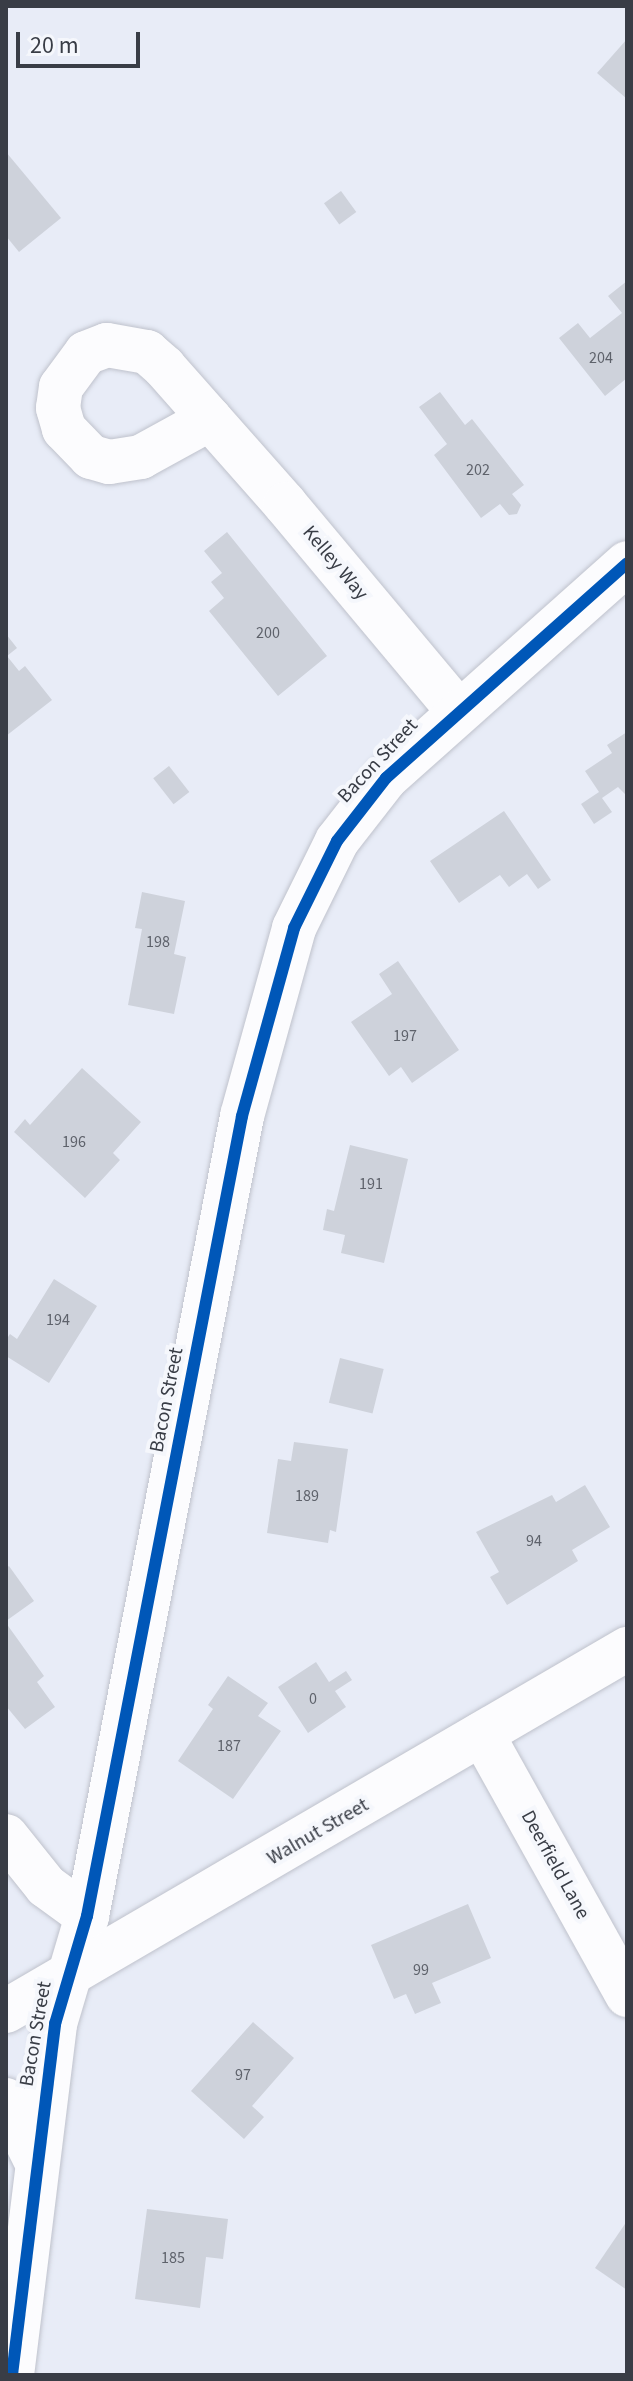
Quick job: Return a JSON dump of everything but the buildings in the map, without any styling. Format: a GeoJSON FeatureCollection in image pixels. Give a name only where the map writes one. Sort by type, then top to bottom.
{"type":"FeatureCollection","features":[{"type":"Feature","properties":{"kind":"street","name":"Kelley Way"},"geometry":{"type":"LineString","coordinates":[[210,419],[457,710]]}},
{"type":"Feature","properties":{"kind":"street","name":"Bacon Street"},"geometry":{"type":"LineString","coordinates":[[12,2375],[35,2159],[66,1978],[87,1916],[242,1116],[280,970],[313,880],[357,810],[457,710],[627,563]]}},
{"type":"Feature","properties":{"kind":"street","name":"Walnut Street"},"geometry":{"type":"LineString","coordinates":[[6,2011],[627,1649]]}},
{"type":"Feature","properties":{"kind":"street","name":"Deerfield Lane"},"geometry":{"type":"LineString","coordinates":[[482,1734],[627,1995]]}},
{"type":"Feature","properties":{"kind":"street"},"geometry":{"type":"LineString","coordinates":[[6,1836],[46,1886],[87,1916]]}},
{"type":"Feature","properties":{"kind":"street","name":"Bacon Street"},"geometry":{"type":"LineString","coordinates":[[6,2100],[35,2159]]}},
{"type":"Feature","properties":{"kind":"cycle path"},"geometry":{"type":"LineString","coordinates":[[12,2375],[55,2024],[87,1916],[242,1116],[294,928],[337,841],[386,778],[627,563]]}}]}
